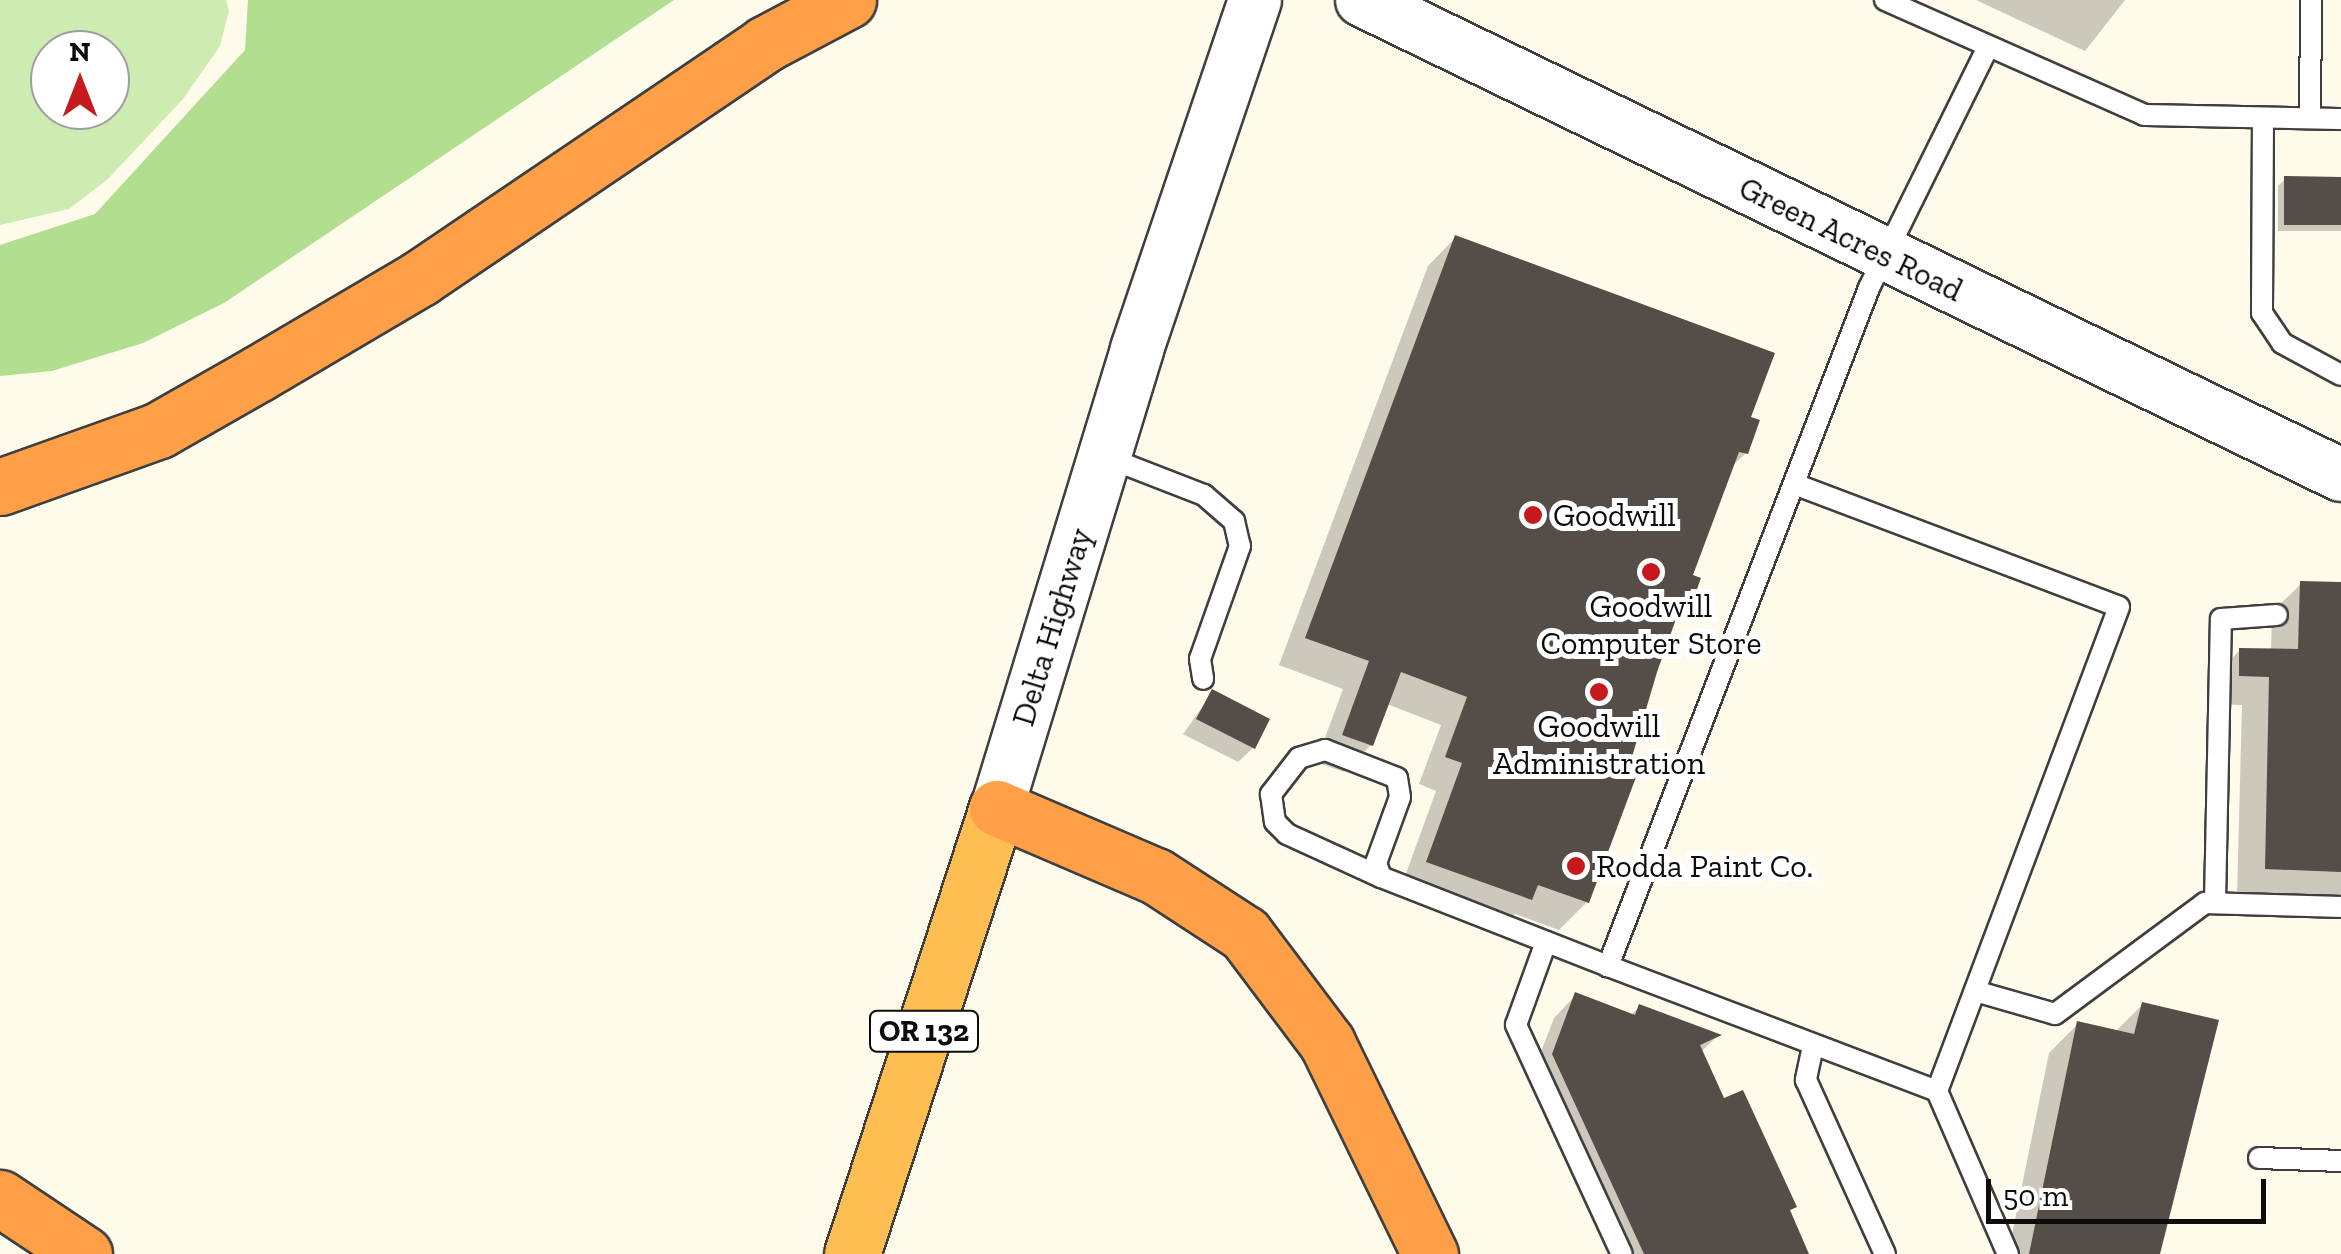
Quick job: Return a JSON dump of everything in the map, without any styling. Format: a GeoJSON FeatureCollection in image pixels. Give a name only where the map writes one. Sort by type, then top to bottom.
{"type":"FeatureCollection","features":[{"type":"Feature","properties":{"kind":"highway"},"geometry":{"type":"LineString","coordinates":[[0,486],[159,430],[226,392],[420,278],[765,44],[848,0]]}},
{"type":"Feature","properties":{"kind":"highway"},"geometry":{"type":"LineString","coordinates":[[996,808],[1156,876],[1245,934],[1327,1043],[1430,1254]]}},
{"type":"Feature","properties":{"kind":"highway","name":"Delta Highway"},"geometry":{"type":"LineString","coordinates":[[852,1254],[996,808]]}},
{"type":"Feature","properties":{"kind":"highway"},"geometry":{"type":"LineString","coordinates":[[0,1198],[84,1254]]}},
{"type":"Feature","properties":{"kind":"street","name":"Delta Highway"},"geometry":{"type":"LineString","coordinates":[[996,808],[1104,456],[1255,0]]}},
{"type":"Feature","properties":{"kind":"street","name":"Green Acres Road"},"geometry":{"type":"LineString","coordinates":[[1362,0],[2341,475]]}},
{"type":"Feature","properties":{"kind":"lane"},"geometry":{"type":"LineString","coordinates":[[1885,0],[1987,49],[2144,115],[2341,119]]}},
{"type":"Feature","properties":{"kind":"lane"},"geometry":{"type":"LineString","coordinates":[[2310,118],[2311,0]]}},
{"type":"Feature","properties":{"kind":"lane"},"geometry":{"type":"LineString","coordinates":[[1608,966],[1883,254],[1987,49]]}},
{"type":"Feature","properties":{"kind":"lane"},"geometry":{"type":"LineString","coordinates":[[2263,118],[2262,313],[2291,350],[2341,375]]}},
{"type":"Feature","properties":{"kind":"lane"},"geometry":{"type":"LineString","coordinates":[[1104,456],[1204,495],[1234,520],[1240,546],[1200,660],[1202,679]]}},
{"type":"Feature","properties":{"kind":"lane"},"geometry":{"type":"LineString","coordinates":[[1794,484],[2119,606],[1937,1091],[2008,1254]]}},
{"type":"Feature","properties":{"kind":"lane"},"geometry":{"type":"LineString","coordinates":[[2215,902],[2222,619],[2277,615]]}},
{"type":"Feature","properties":{"kind":"lane"},"geometry":{"type":"LineString","coordinates":[[1381,877],[1376,863],[1400,797],[1397,778],[1325,750],[1300,758],[1273,787],[1275,822],[1287,834],[1381,877],[1937,1091]]}},
{"type":"Feature","properties":{"kind":"lane"},"geometry":{"type":"LineString","coordinates":[[1975,991],[2055,1014],[2197,906],[2215,902],[2341,907]]}},
{"type":"Feature","properties":{"kind":"lane"},"geometry":{"type":"LineString","coordinates":[[1546,942],[1516,1025],[1622,1254]]}},
{"type":"Feature","properties":{"kind":"lane"},"geometry":{"type":"LineString","coordinates":[[1813,1046],[1806,1080],[1886,1254]]}},
{"type":"Feature","properties":{"kind":"lane"},"geometry":{"type":"LineString","coordinates":[[2259,1158],[2341,1162]]}},
{"type":"Feature","properties":{"kind":"green space"},"geometry":{"type":"Polygon","coordinates":[[[0,0],[226,0],[229,11],[220,46],[183,99],[108,179],[69,209],[0,225],[0,0]]]}},
{"type":"Feature","properties":{"kind":"green space"},"geometry":{"type":"Polygon","coordinates":[[[248,0],[674,0],[224,303],[143,343],[52,371],[0,376],[0,245],[95,214],[245,50],[248,0]]]}},
{"type":"Feature","properties":{"kind":"building"},"geometry":{"type":"Polygon","coordinates":[[[2284,176],[2341,177],[2341,225],[2284,225],[2284,176]]]}},
{"type":"Feature","properties":{"kind":"building","name":"Goodwill"},"geometry":{"type":"Polygon","coordinates":[[[1455,235],[1775,353],[1751,417],[1760,420],[1748,454],[1739,452],[1693,575],[1701,578],[1689,611],[1680,608],[1657,672],[1632,757],[1642,761],[1589,903],[1538,885],[1532,900],[1426,862],[1462,763],[1445,757],[1467,697],[1401,672],[1373,746],[1342,735],[1369,661],[1305,638],[1455,235]]]}},
{"type":"Feature","properties":{"kind":"building"},"geometry":{"type":"Polygon","coordinates":[[[2300,581],[2341,582],[2341,872],[2265,869],[2269,677],[2239,676],[2239,648],[2298,649],[2300,581]]]}},
{"type":"Feature","properties":{"kind":"building"},"geometry":{"type":"Polygon","coordinates":[[[1212,689],[1270,719],[1255,749],[1196,719],[1212,689]]]}},
{"type":"Feature","properties":{"kind":"building"},"geometry":{"type":"Polygon","coordinates":[[[1575,992],[1635,1015],[1639,1004],[1722,1035],[1700,1045],[1724,1098],[1743,1090],[1797,1207],[1790,1210],[1809,1254],[1644,1254],[1552,1054],[1575,992]]]}},
{"type":"Feature","properties":{"kind":"building"},"geometry":{"type":"Polygon","coordinates":[[[2142,1002],[2219,1020],[2160,1254],[2029,1254],[2077,1021],[2134,1034],[2142,1002]]]}},
{"type":"Feature","properties":{"kind":"place","name":"Goodwill"},"geometry":{"type":"Point","coordinates":[1533,515]}},
{"type":"Feature","properties":{"kind":"place","name":"Goodwill Computer Store"},"geometry":{"type":"Point","coordinates":[1651,572]}},
{"type":"Feature","properties":{"kind":"place","name":"Goodwill Administration"},"geometry":{"type":"Point","coordinates":[1599,692]}},
{"type":"Feature","properties":{"kind":"place","name":"Rodda Paint Co."},"geometry":{"type":"Point","coordinates":[1576,866]}}]}
